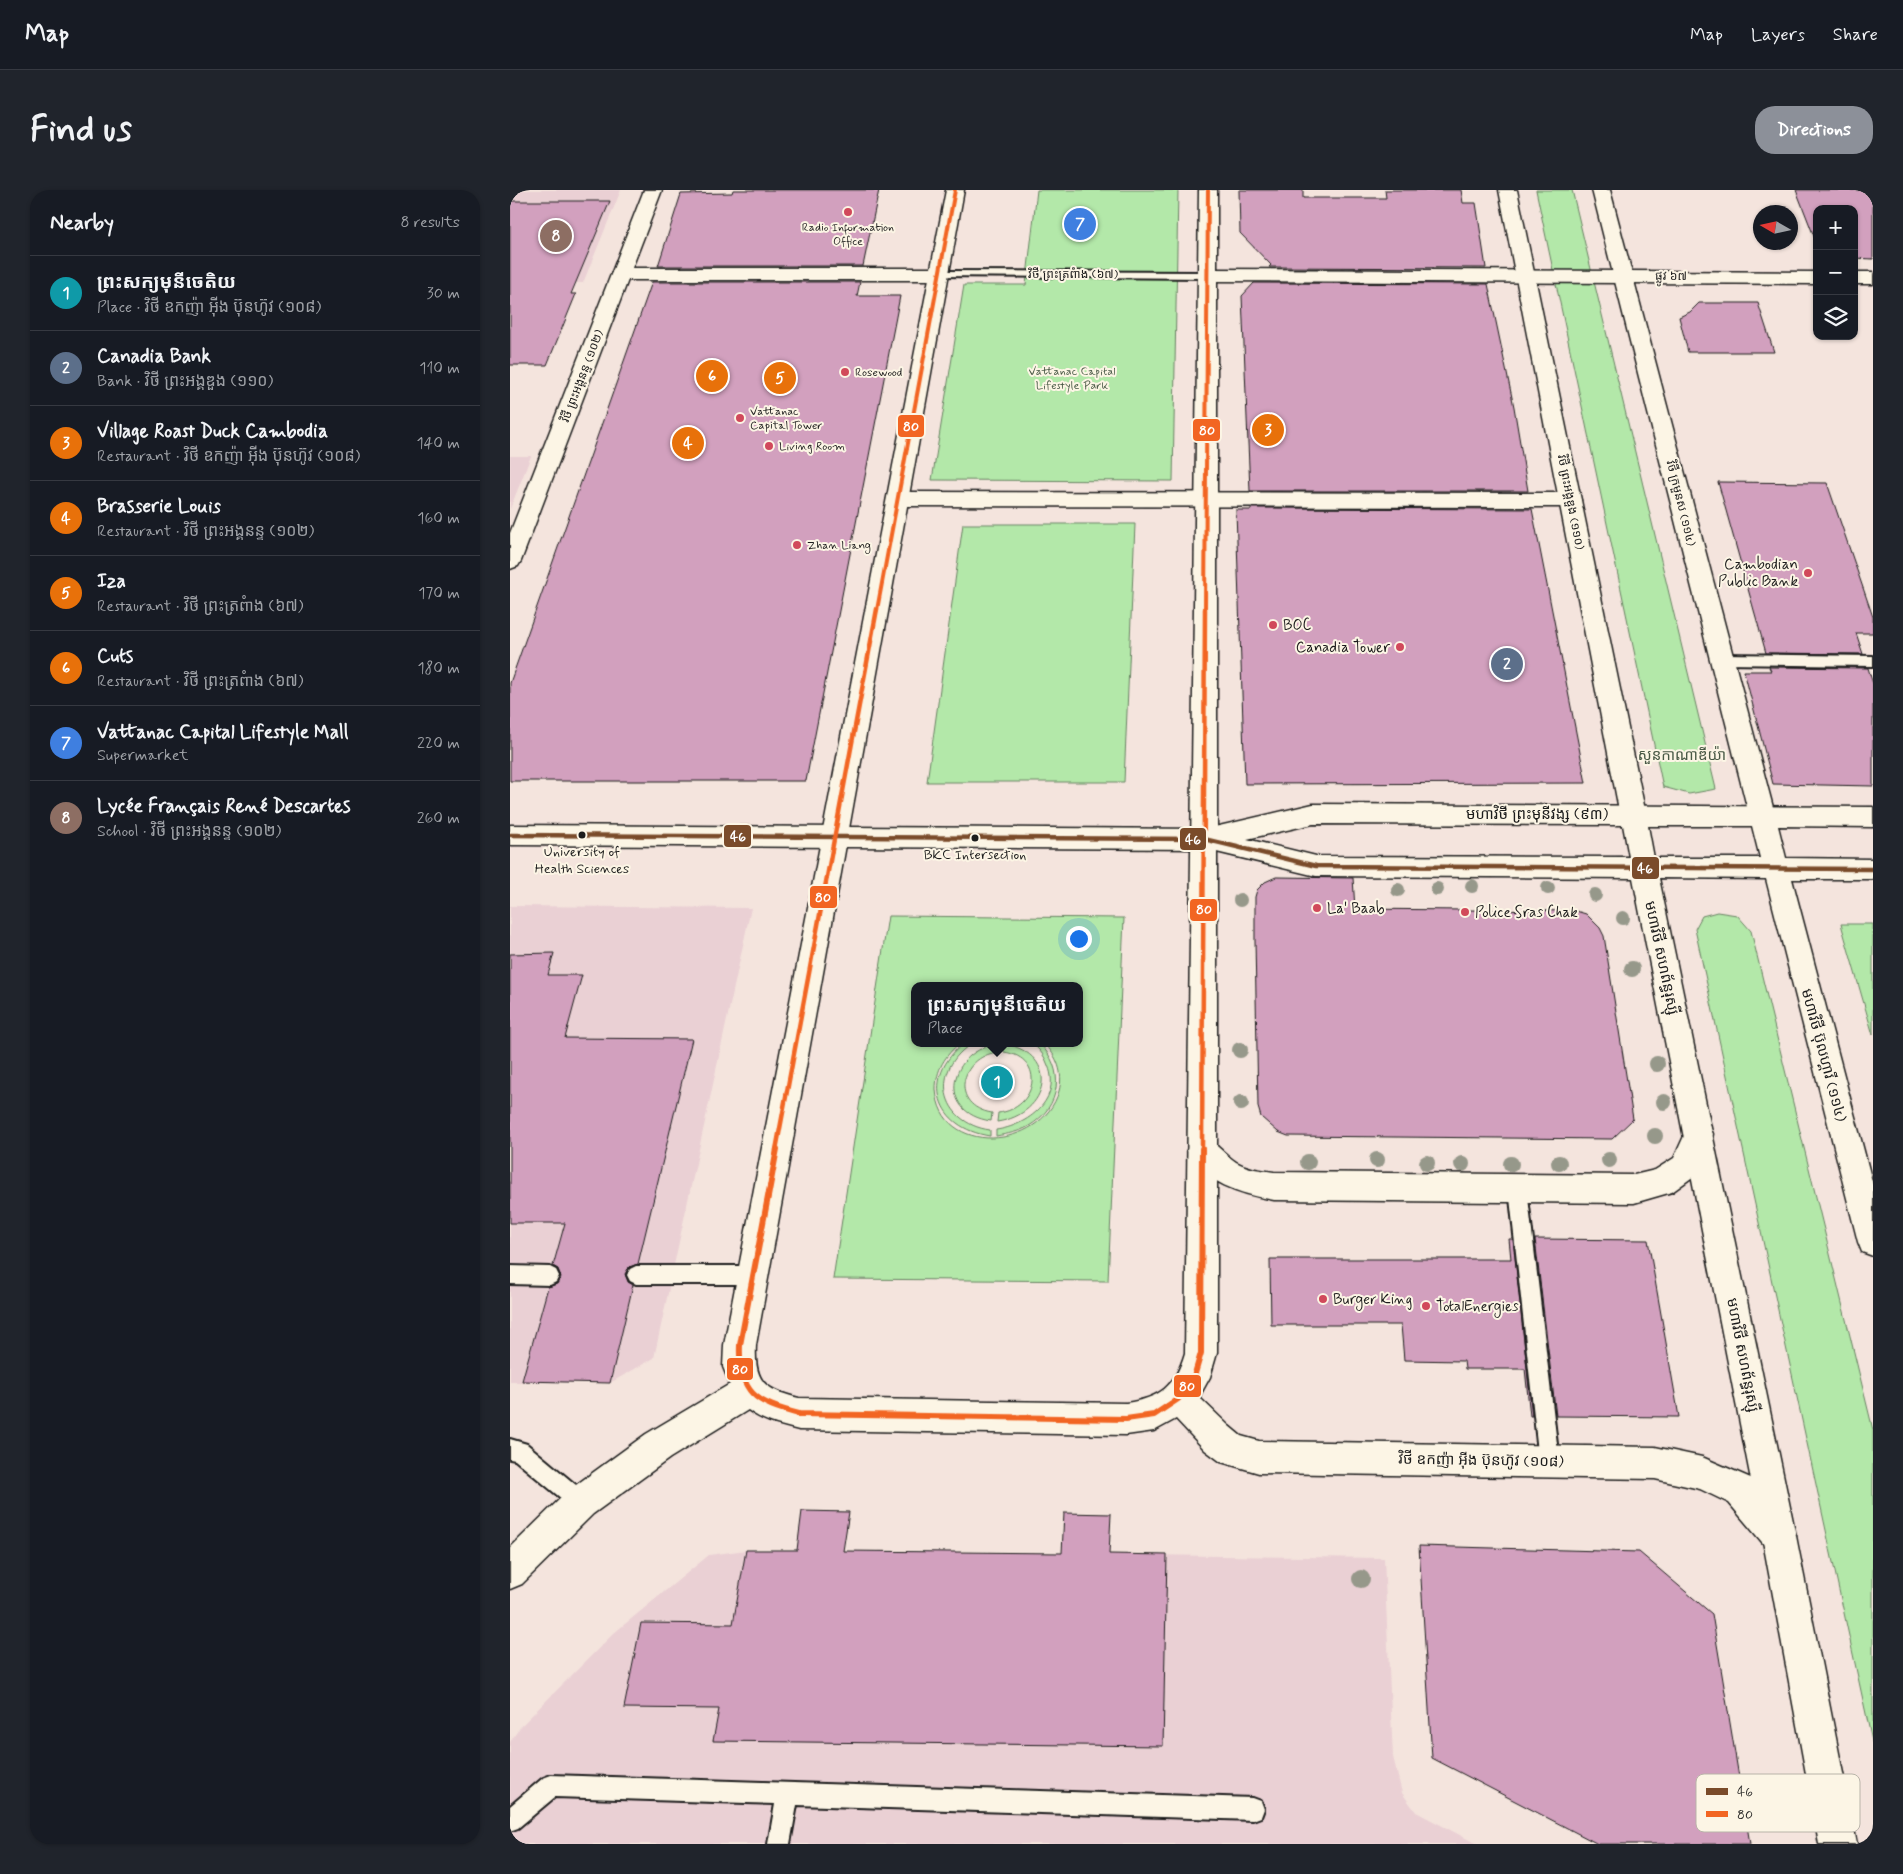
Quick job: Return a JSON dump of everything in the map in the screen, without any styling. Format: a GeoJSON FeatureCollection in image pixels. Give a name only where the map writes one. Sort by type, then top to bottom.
{"type":"FeatureCollection","features":[{"type":"Feature","properties":{"kind":"main road","name":"វិថី ព្រះអង្គនន្ទ (១០២)"},"geometry":{"type":"LineString","coordinates":[[510,561],[653,190]]}},
{"type":"Feature","properties":{"kind":"main road"},"geometry":{"type":"LineString","coordinates":[[955,190],[833,837],[740,1345],[739,1368],[749,1391],[771,1407],[799,1414],[1126,1419],[1154,1415],[1178,1399],[1194,1377],[1201,1353],[1208,190]]}},
{"type":"Feature","properties":{"kind":"main road","name":"វិថី ព្រះអង្គឌួង (១១០)"},"geometry":{"type":"LineString","coordinates":[[1508,190],[1643,868]]}},
{"type":"Feature","properties":{"kind":"main road","name":"វិថី ក្រមួនស (១១៤)"},"geometry":{"type":"LineString","coordinates":[[1601,190],[1762,816]]}},
{"type":"Feature","properties":{"kind":"main road","name":"វិថី ព្រះត្រពំាង (៦៧)"},"geometry":{"type":"LineString","coordinates":[[622,274],[939,274]]}},
{"type":"Feature","properties":{"kind":"main road","name":"វិថី ព្រះត្រពំាង (៦៧)"},"geometry":{"type":"LineString","coordinates":[[1208,275],[1525,275]]}},
{"type":"Feature","properties":{"kind":"main road","name":"ផ្លូវ ៦៧"},"geometry":{"type":"LineString","coordinates":[[1525,275],[1813,278]]}},
{"type":"Feature","properties":{"kind":"main road"},"geometry":{"type":"LineString","coordinates":[[1858,278],[1873,278]]}},
{"type":"Feature","properties":{"kind":"main road"},"geometry":{"type":"LineString","coordinates":[[898,499],[1570,500]]}},
{"type":"Feature","properties":{"kind":"main road","name":"មហាវិថី ព្រះមុនីវង្ស (៩៣)"},"geometry":{"type":"LineString","coordinates":[[1204,839],[1312,814],[1873,816]]}},
{"type":"Feature","properties":{"kind":"main road","name":"មហាវិថី ប៊ុលហ្គារី (១១៤)"},"geometry":{"type":"LineString","coordinates":[[1762,816],[1873,1242]]}},
{"type":"Feature","properties":{"kind":"main road","name":"មហាវិថី ព្រះមុនីវង្ស (៩៣)"},"geometry":{"type":"LineString","coordinates":[[510,835],[1204,839],[1316,866],[1873,869]]}},
{"type":"Feature","properties":{"kind":"main road","name":"មហាវិថី សហព័ន្ធរុស្ស៊ី"},"geometry":{"type":"LineString","coordinates":[[1643,868],[1699,1134],[1825,1774]]}},
{"type":"Feature","properties":{"kind":"main road"},"geometry":{"type":"LineString","coordinates":[[1202,1150],[1221,1170],[1246,1182],[1274,1186],[1634,1189],[1662,1182],[1684,1167],[1699,1134]]}},
{"type":"Feature","properties":{"kind":"main road"},"geometry":{"type":"LineString","coordinates":[[513,1563],[581,1502],[658,1446],[749,1391]]}},
{"type":"Feature","properties":{"kind":"main road","name":"វិថី ឧកញ៉ា អ៊ីង ប៊ុនហ៊ូវ (១០៨)"},"geometry":{"type":"LineString","coordinates":[[1178,1399],[1217,1438],[1233,1450],[1260,1457],[1655,1463],[1702,1472],[1741,1491],[1779,1536]]}},
{"type":"Feature","properties":{"kind":"lane","name":"វិថី ព្រះត្រពំាង (៦៧)"},"geometry":{"type":"LineString","coordinates":[[939,274],[1208,275]]}},
{"type":"Feature","properties":{"kind":"lane"},"geometry":{"type":"LineString","coordinates":[[1721,659],[1873,661]]}},
{"type":"Feature","properties":{"kind":"lane"},"geometry":{"type":"LineString","coordinates":[[1518,1189],[1549,1461]]}},
{"type":"Feature","properties":{"kind":"lane"},"geometry":{"type":"LineString","coordinates":[[510,1275],[550,1276]]}},
{"type":"Feature","properties":{"kind":"lane"},"geometry":{"type":"LineString","coordinates":[[636,1275],[753,1275]]}},
{"type":"Feature","properties":{"kind":"lane"},"geometry":{"type":"LineString","coordinates":[[510,1449],[520,1451],[581,1502]]}},
{"type":"Feature","properties":{"kind":"lane"},"geometry":{"type":"LineString","coordinates":[[510,1820],[551,1786],[1253,1810]]}},
{"type":"Feature","properties":{"kind":"lane"},"geometry":{"type":"LineString","coordinates":[[780,1844],[788,1794]]}},
{"type":"Feature","properties":{"kind":"shaded area"},"geometry":{"type":"Polygon","coordinates":[[[510,190],[621,190],[583,283],[510,282],[510,190]]]}},
{"type":"Feature","properties":{"kind":"shaded area"},"geometry":{"type":"Polygon","coordinates":[[[510,456],[531,456],[510,509],[510,456]]]}},
{"type":"Feature","properties":{"kind":"shaded area"},"geometry":{"type":"Polygon","coordinates":[[[510,906],[751,908],[654,1358],[610,1383],[510,1382],[510,906]]]}},
{"type":"Feature","properties":{"kind":"shaded area"},"geometry":{"type":"Polygon","coordinates":[[[746,1550],[1384,1558],[1393,1757],[1402,1793],[1416,1812],[1477,1844],[510,1844],[510,1742],[521,1726],[614,1633],[709,1555],[746,1550]]]}},
{"type":"Feature","properties":{"kind":"green space","name":"Vattanac Capital Lifestyle Park"},"geometry":{"type":"Polygon","coordinates":[[[1037,190],[1178,190],[1173,481],[932,480],[964,285],[1026,285],[1037,190]]]}},
{"type":"Feature","properties":{"kind":"green space","name":"សួនកាណាឌីយ៉ា"},"geometry":{"type":"Polygon","coordinates":[[[1536,190],[1572,190],[1716,789],[1689,794],[1663,787],[1536,190]]]}},
{"type":"Feature","properties":{"kind":"green space"},"geometry":{"type":"Polygon","coordinates":[[[963,524],[1135,524],[1124,782],[927,782],[963,524]]]}},
{"type":"Feature","properties":{"kind":"green space"},"geometry":{"type":"Polygon","coordinates":[[[1717,912],[1737,915],[1751,931],[1873,1430],[1873,1746],[1695,929],[1702,916],[1717,912]]]}},
{"type":"Feature","properties":{"kind":"green space"},"geometry":{"type":"Polygon","coordinates":[[[888,916],[1124,918],[1108,1281],[833,1279],[888,916]],[[911,982],[911,1047],[956,1047],[942,1063],[936,1082],[936,1089],[941,1111],[954,1126],[972,1135],[992,1138],[1013,1135],[1033,1126],[1049,1111],[1059,1091],[1061,1078],[1053,1053],[1048,1047],[1083,1047],[1083,982],[911,982]]]}},
{"type":"Feature","properties":{"kind":"green space"},"geometry":{"type":"Polygon","coordinates":[[[1841,924],[1873,924],[1873,1035],[1841,924]]]}},
{"type":"Feature","properties":{"kind":"green space"},"geometry":{"type":"Polygon","coordinates":[[[960,1047],[968,1047],[959,1054],[950,1067],[946,1080],[946,1094],[951,1106],[960,1117],[973,1125],[990,1130],[990,1136],[972,1131],[957,1123],[946,1112],[940,1100],[939,1086],[942,1071],[950,1057],[960,1047]]]}},
{"type":"Feature","properties":{"kind":"green space"},"geometry":{"type":"Polygon","coordinates":[[[999,1047],[998,1052],[985,1056],[975,1063],[968,1072],[964,1082],[965,1092],[969,1101],[978,1109],[992,1113],[991,1121],[973,1116],[962,1106],[956,1094],[955,1081],[960,1068],[969,1057],[982,1048],[999,1047]]]}},
{"type":"Feature","properties":{"kind":"green space"},"geometry":{"type":"Polygon","coordinates":[[[1005,1047],[1014,1047],[1023,1050],[1035,1060],[1041,1071],[1042,1084],[1038,1097],[1028,1108],[1015,1117],[997,1122],[998,1113],[1011,1109],[1021,1103],[1028,1094],[1032,1083],[1031,1073],[1027,1064],[1018,1056],[1004,1052],[1005,1047]]]}},
{"type":"Feature","properties":{"kind":"green space"},"geometry":{"type":"Polygon","coordinates":[[[1035,1047],[1043,1047],[1048,1053],[1056,1076],[1056,1087],[1048,1109],[1029,1126],[996,1136],[996,1130],[1019,1123],[1030,1117],[1047,1099],[1051,1088],[1051,1076],[1046,1060],[1035,1047]]]}},
{"type":"Feature","properties":{"kind":"building"},"geometry":{"type":"Polygon","coordinates":[[[733,190],[879,190],[863,266],[658,266],[681,194],[732,193],[733,190]]]}},
{"type":"Feature","properties":{"kind":"building"},"geometry":{"type":"Polygon","coordinates":[[[1239,190],[1303,190],[1303,198],[1386,198],[1385,190],[1461,190],[1463,203],[1476,203],[1486,268],[1269,267],[1271,265],[1240,233],[1239,190]]]}},
{"type":"Feature","properties":{"kind":"building"},"geometry":{"type":"Polygon","coordinates":[[[1796,190],[1873,190],[1873,259],[1858,258],[1858,205],[1813,205],[1813,234],[1796,190]]]}},
{"type":"Feature","properties":{"kind":"building"},"geometry":{"type":"Polygon","coordinates":[[[510,201],[610,201],[571,294],[576,294],[547,365],[510,365],[510,201]]]}},
{"type":"Feature","properties":{"kind":"building","name":"Vattanac Capital Tower"},"geometry":{"type":"Polygon","coordinates":[[[652,282],[860,282],[857,296],[900,296],[806,781],[510,781],[510,683],[652,282]]]}},
{"type":"Feature","properties":{"kind":"building"},"geometry":{"type":"Polygon","coordinates":[[[1254,283],[1488,284],[1514,407],[1528,491],[1250,491],[1242,296],[1254,283]]]}},
{"type":"Feature","properties":{"kind":"building"},"geometry":{"type":"Polygon","coordinates":[[[1699,303],[1758,303],[1774,352],[1688,352],[1679,317],[1690,312],[1699,303]]]}},
{"type":"Feature","properties":{"kind":"building"},"geometry":{"type":"Polygon","coordinates":[[[1718,482],[1827,483],[1873,617],[1873,633],[1856,633],[1863,654],[1766,653],[1718,482]]]}},
{"type":"Feature","properties":{"kind":"building","name":"Canadia Tower"},"geometry":{"type":"Polygon","coordinates":[[[1251,508],[1532,509],[1586,783],[1245,784],[1236,510],[1251,510],[1251,508]]]}},
{"type":"Feature","properties":{"kind":"building"},"geometry":{"type":"Polygon","coordinates":[[[1769,667],[1868,668],[1873,684],[1873,786],[1773,784],[1744,671],[1771,671],[1769,667]]]}},
{"type":"Feature","properties":{"kind":"building"},"geometry":{"type":"Polygon","coordinates":[[[1276,877],[1353,878],[1355,909],[1576,911],[1586,914],[1600,928],[1604,936],[1633,1119],[1612,1139],[1288,1136],[1278,1132],[1261,1117],[1258,1107],[1255,940],[1255,897],[1257,890],[1265,882],[1276,877]]]}},
{"type":"Feature","properties":{"kind":"building"},"geometry":{"type":"Polygon","coordinates":[[[554,953],[548,975],[582,975],[565,1038],[692,1039],[638,1264],[629,1267],[625,1274],[628,1282],[633,1285],[610,1383],[522,1381],[548,1287],[557,1284],[561,1277],[558,1269],[553,1266],[565,1223],[510,1223],[510,954],[554,953]]]}},
{"type":"Feature","properties":{"kind":"building"},"geometry":{"type":"Polygon","coordinates":[[[1509,1239],[1513,1239],[1532,1416],[1530,1416],[1525,1369],[1465,1369],[1464,1361],[1404,1360],[1401,1325],[1271,1325],[1270,1259],[1511,1259],[1509,1239]]]}},
{"type":"Feature","properties":{"kind":"building"},"geometry":{"type":"Polygon","coordinates":[[[1535,1239],[1648,1240],[1679,1417],[1556,1416],[1535,1239]]]}},
{"type":"Feature","properties":{"kind":"building"},"geometry":{"type":"Polygon","coordinates":[[[802,1511],[849,1512],[843,1551],[1062,1553],[1064,1513],[1111,1514],[1109,1554],[1167,1555],[1163,1746],[713,1741],[719,1709],[624,1708],[641,1623],[733,1624],[746,1550],[797,1550],[802,1511]]]}},
{"type":"Feature","properties":{"kind":"building"},"geometry":{"type":"Polygon","coordinates":[[[1419,1546],[1639,1552],[1712,1614],[1738,1774],[1696,1774],[1696,1832],[1748,1832],[1750,1844],[1598,1844],[1432,1758],[1419,1546]]]}},
{"type":"Feature","properties":{"kind":"transit line","name":"80"},"geometry":{"type":"LineString","coordinates":[[955,190],[740,1345],[739,1367],[749,1391],[771,1407],[799,1414],[1126,1419],[1154,1415],[1178,1399],[1194,1377],[1201,1353],[1208,190]]}},
{"type":"Feature","properties":{"kind":"transit line","name":"46"},"geometry":{"type":"LineString","coordinates":[[510,835],[1204,839],[1316,866],[1873,869]]}},
{"type":"Feature","properties":{"kind":"place","name":"Radio Information Office"},"geometry":{"type":"Point","coordinates":[848,212]}},
{"type":"Feature","properties":{"kind":"place","name":"Vattanac Capital Lifestyle Mall"},"geometry":{"type":"Point","coordinates":[1080,224]}},
{"type":"Feature","properties":{"kind":"place","name":"Lycée Français René Descartes"},"geometry":{"type":"Point","coordinates":[556,236]}},
{"type":"Feature","properties":{"kind":"place","name":"Rosewood"},"geometry":{"type":"Point","coordinates":[845,372]}},
{"type":"Feature","properties":{"kind":"place","name":"Cuts"},"geometry":{"type":"Point","coordinates":[712,376]}},
{"type":"Feature","properties":{"kind":"place","name":"Iza"},"geometry":{"type":"Point","coordinates":[780,378]}},
{"type":"Feature","properties":{"kind":"place","name":"Vattanac Capital Tower"},"geometry":{"type":"Point","coordinates":[740,418]}},
{"type":"Feature","properties":{"kind":"place","name":"Village Roast Duck Cambodia"},"geometry":{"type":"Point","coordinates":[1268,430]}},
{"type":"Feature","properties":{"kind":"place","name":"Brasserie Louis"},"geometry":{"type":"Point","coordinates":[688,443]}},
{"type":"Feature","properties":{"kind":"place","name":"Living Room"},"geometry":{"type":"Point","coordinates":[769,446]}},
{"type":"Feature","properties":{"kind":"place","name":"Zhan Liang"},"geometry":{"type":"Point","coordinates":[797,545]}},
{"type":"Feature","properties":{"kind":"place","name":"Cambodian Public Bank"},"geometry":{"type":"Point","coordinates":[1808,573]}},
{"type":"Feature","properties":{"kind":"place","name":"BOC"},"geometry":{"type":"Point","coordinates":[1273,625]}},
{"type":"Feature","properties":{"kind":"place","name":"Canadia Tower"},"geometry":{"type":"Point","coordinates":[1400,647]}},
{"type":"Feature","properties":{"kind":"place","name":"Canadia Bank"},"geometry":{"type":"Point","coordinates":[1507,664]}},
{"type":"Feature","properties":{"kind":"place","name":"University of Health Sciences"},"geometry":{"type":"Point","coordinates":[582,835]}},
{"type":"Feature","properties":{"kind":"place","name":"BKC Intersection"},"geometry":{"type":"Point","coordinates":[975,838]}},
{"type":"Feature","properties":{"kind":"place","name":"La' Baab"},"geometry":{"type":"Point","coordinates":[1317,908]}},
{"type":"Feature","properties":{"kind":"place","name":"Police Sras Chak"},"geometry":{"type":"Point","coordinates":[1465,912]}},
{"type":"Feature","properties":{"kind":"place","name":"ព្រះសក្យមុនីចេតិយ"},"geometry":{"type":"Point","coordinates":[997,1082]}},
{"type":"Feature","properties":{"kind":"place","name":"Burger King"},"geometry":{"type":"Point","coordinates":[1323,1299]}},
{"type":"Feature","properties":{"kind":"place","name":"TotalEnergies"},"geometry":{"type":"Point","coordinates":[1426,1306]}}]}
